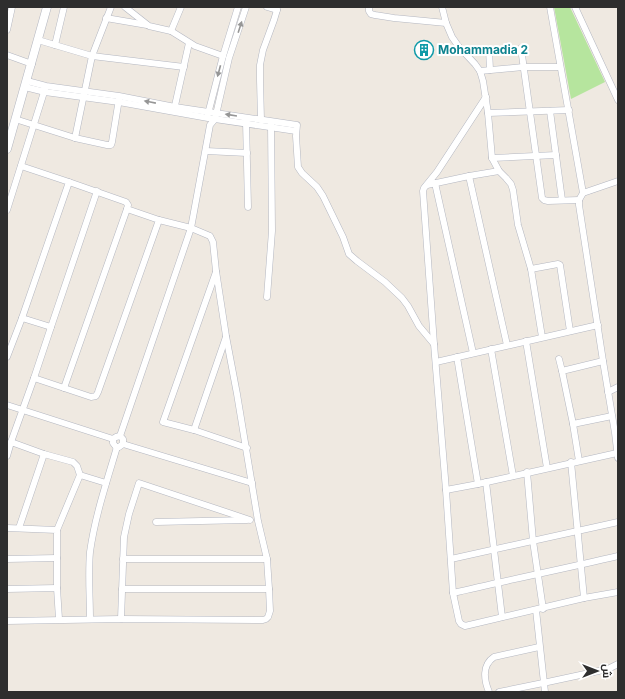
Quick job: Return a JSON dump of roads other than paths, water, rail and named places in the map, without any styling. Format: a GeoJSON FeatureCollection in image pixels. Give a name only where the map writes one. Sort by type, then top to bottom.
{"type":"FeatureCollection","features":[{"type":"Feature","properties":{"kind":"street"},"geometry":{"type":"LineString","coordinates":[[7,30],[9,14],[12,7]]}},
{"type":"Feature","properties":{"kind":"street"},"geometry":{"type":"LineString","coordinates":[[7,149],[47,7]]}},
{"type":"Feature","properties":{"kind":"street"},"geometry":{"type":"LineString","coordinates":[[55,45],[64,7]]}},
{"type":"Feature","properties":{"kind":"street"},"geometry":{"type":"LineString","coordinates":[[75,138],[92,56],[111,7]]}},
{"type":"Feature","properties":{"kind":"street"},"geometry":{"type":"LineString","coordinates":[[125,7],[149,26]]}},
{"type":"Feature","properties":{"kind":"street"},"geometry":{"type":"LineString","coordinates":[[238,7],[223,56],[209,111],[208,118],[210,125],[191,228],[113,444],[252,483]]}},
{"type":"Feature","properties":{"kind":"street"},"geometry":{"type":"LineString","coordinates":[[210,125],[216,116],[229,58],[246,7]]}},
{"type":"Feature","properties":{"kind":"street"},"geometry":{"type":"LineString","coordinates":[[261,120],[260,65],[263,50],[274,20],[276,9],[267,7]]}},
{"type":"Feature","properties":{"kind":"street"},"geometry":{"type":"LineString","coordinates":[[369,7],[371,14],[375,15],[446,23]]}},
{"type":"Feature","properties":{"kind":"street"},"geometry":{"type":"LineString","coordinates":[[442,7],[446,23],[452,37],[480,71],[484,81],[492,158],[499,171],[512,187],[518,225],[531,269],[542,337]]}},
{"type":"Feature","properties":{"kind":"street"},"geometry":{"type":"LineString","coordinates":[[446,490],[571,462],[618,455],[617,432],[612,416],[579,205],[579,200],[583,193],[550,7]]}},
{"type":"Feature","properties":{"kind":"street"},"geometry":{"type":"LineString","coordinates":[[576,7],[618,100]]}},
{"type":"Feature","properties":{"kind":"street"},"geometry":{"type":"LineString","coordinates":[[171,32],[180,8]]}},
{"type":"Feature","properties":{"kind":"street"},"geometry":{"type":"LineString","coordinates":[[106,18],[149,26],[171,32],[189,43],[223,56]]}},
{"type":"Feature","properties":{"kind":"street"},"geometry":{"type":"LineString","coordinates":[[38,40],[92,56],[184,67]]}},
{"type":"Feature","properties":{"kind":"street"},"geometry":{"type":"LineString","coordinates":[[174,110],[189,43]]}},
{"type":"Feature","properties":{"kind":"street"},"geometry":{"type":"LineString","coordinates":[[521,48],[542,198],[548,201],[579,200]]}},
{"type":"Feature","properties":{"kind":"street"},"geometry":{"type":"LineString","coordinates":[[489,49],[490,70]]}},
{"type":"Feature","properties":{"kind":"street"},"geometry":{"type":"LineString","coordinates":[[7,55],[32,64]]}},
{"type":"Feature","properties":{"kind":"street"},"geometry":{"type":"LineString","coordinates":[[480,71],[523,67],[560,66]]}},
{"type":"Feature","properties":{"kind":"street"},"geometry":{"type":"LineString","coordinates":[[26,84],[83,98],[119,99]]}},
{"type":"Feature","properties":{"kind":"street"},"geometry":{"type":"LineString","coordinates":[[46,89],[84,91],[208,118],[216,116],[297,128],[296,136],[298,167],[302,174],[317,187],[323,196],[343,237],[349,254],[385,282],[402,298],[419,326],[434,344]]}},
{"type":"Feature","properties":{"kind":"street"},"geometry":{"type":"LineString","coordinates":[[7,210],[46,89]]}},
{"type":"Feature","properties":{"kind":"street"},"geometry":{"type":"LineString","coordinates":[[486,97],[423,191],[453,593],[459,621],[465,626],[584,598],[618,592]]}},
{"type":"Feature","properties":{"kind":"street"},"geometry":{"type":"LineString","coordinates":[[15,119],[75,138],[111,145],[119,99]]}},
{"type":"Feature","properties":{"kind":"street"},"geometry":{"type":"LineString","coordinates":[[174,110],[209,111],[216,116]]}},
{"type":"Feature","properties":{"kind":"street"},"geometry":{"type":"LineString","coordinates":[[488,113],[569,110]]}},
{"type":"Feature","properties":{"kind":"street"},"geometry":{"type":"LineString","coordinates":[[550,111],[562,200]]}},
{"type":"Feature","properties":{"kind":"street"},"geometry":{"type":"LineString","coordinates":[[246,120],[261,120],[271,124]]}},
{"type":"Feature","properties":{"kind":"street"},"geometry":{"type":"LineString","coordinates":[[246,120],[248,207]]}},
{"type":"Feature","properties":{"kind":"street"},"geometry":{"type":"LineString","coordinates":[[267,297],[272,230],[271,124]]}},
{"type":"Feature","properties":{"kind":"street"},"geometry":{"type":"LineString","coordinates":[[206,151],[247,153]]}},
{"type":"Feature","properties":{"kind":"street"},"geometry":{"type":"LineString","coordinates":[[492,158],[556,155]]}},
{"type":"Feature","properties":{"kind":"street"},"geometry":{"type":"LineString","coordinates":[[20,166],[127,203],[127,209],[64,388]]}},
{"type":"Feature","properties":{"kind":"street"},"geometry":{"type":"LineString","coordinates":[[426,185],[499,171]]}},
{"type":"Feature","properties":{"kind":"street"},"geometry":{"type":"LineString","coordinates":[[469,176],[507,345]]}},
{"type":"Feature","properties":{"kind":"street"},"geometry":{"type":"LineString","coordinates":[[583,193],[618,181]]}},
{"type":"Feature","properties":{"kind":"street"},"geometry":{"type":"LineString","coordinates":[[7,357],[69,182]]}},
{"type":"Feature","properties":{"kind":"street"},"geometry":{"type":"LineString","coordinates":[[435,183],[473,353]]}},
{"type":"Feature","properties":{"kind":"street"},"geometry":{"type":"LineString","coordinates":[[7,456],[97,192]]}},
{"type":"Feature","properties":{"kind":"street"},"geometry":{"type":"LineString","coordinates":[[7,621],[121,618],[263,620],[270,615],[267,559],[258,521],[247,448],[226,336],[213,242],[210,236],[191,228],[159,220],[127,209]]}},
{"type":"Feature","properties":{"kind":"street"},"geometry":{"type":"LineString","coordinates":[[34,378],[91,397],[96,396],[159,220]]}},
{"type":"Feature","properties":{"kind":"street"},"geometry":{"type":"LineString","coordinates":[[531,269],[558,264],[560,265],[570,331]]}},
{"type":"Feature","properties":{"kind":"street"},"geometry":{"type":"LineString","coordinates":[[216,271],[163,422],[194,430],[247,448]]}},
{"type":"Feature","properties":{"kind":"street"},"geometry":{"type":"LineString","coordinates":[[22,318],[51,327]]}},
{"type":"Feature","properties":{"kind":"street"},"geometry":{"type":"LineString","coordinates":[[436,362],[598,325]]}},
{"type":"Feature","properties":{"kind":"street"},"geometry":{"type":"LineString","coordinates":[[194,430],[226,336]]}},
{"type":"Feature","properties":{"kind":"street"},"geometry":{"type":"LineString","coordinates":[[526,341],[547,468]]}},
{"type":"Feature","properties":{"kind":"street"},"geometry":{"type":"LineString","coordinates":[[491,349],[513,476]]}},
{"type":"Feature","properties":{"kind":"street"},"geometry":{"type":"LineString","coordinates":[[457,356],[478,484]]}},
{"type":"Feature","properties":{"kind":"street"},"geometry":{"type":"LineString","coordinates":[[559,359],[573,424],[579,461]]}},
{"type":"Feature","properties":{"kind":"street"},"geometry":{"type":"LineString","coordinates":[[562,371],[603,361]]}},
{"type":"Feature","properties":{"kind":"street"},"geometry":{"type":"LineString","coordinates":[[608,392],[618,388]]}},
{"type":"Feature","properties":{"kind":"street"},"geometry":{"type":"LineString","coordinates":[[7,405],[116,438],[124,439],[106,483],[90,554],[90,619]]}},
{"type":"Feature","properties":{"kind":"street"},"geometry":{"type":"LineString","coordinates":[[573,424],[612,416]]}},
{"type":"Feature","properties":{"kind":"street"},"geometry":{"type":"LineString","coordinates":[[11,442],[44,454],[73,462],[77,466],[80,475],[57,530],[58,619]]}},
{"type":"Feature","properties":{"kind":"street"},"geometry":{"type":"LineString","coordinates":[[19,528],[44,454]]}},
{"type":"Feature","properties":{"kind":"street"},"geometry":{"type":"LineString","coordinates":[[571,462],[584,598]]}},
{"type":"Feature","properties":{"kind":"street"},"geometry":{"type":"LineString","coordinates":[[527,472],[543,608]]}},
{"type":"Feature","properties":{"kind":"street"},"geometry":{"type":"LineString","coordinates":[[80,475],[106,483]]}},
{"type":"Feature","properties":{"kind":"street"},"geometry":{"type":"LineString","coordinates":[[486,482],[502,617]]}},
{"type":"Feature","properties":{"kind":"street"},"geometry":{"type":"LineString","coordinates":[[121,618],[124,537],[129,514],[139,483],[250,520]]}},
{"type":"Feature","properties":{"kind":"street"},"geometry":{"type":"LineString","coordinates":[[156,522],[258,521]]}},
{"type":"Feature","properties":{"kind":"street"},"geometry":{"type":"LineString","coordinates":[[451,559],[618,522]]}},
{"type":"Feature","properties":{"kind":"street"},"geometry":{"type":"LineString","coordinates":[[7,528],[57,530]]}},
{"type":"Feature","properties":{"kind":"street"},"geometry":{"type":"LineString","coordinates":[[453,593],[618,556]]}},
{"type":"Feature","properties":{"kind":"street"},"geometry":{"type":"LineString","coordinates":[[7,559],[57,558]]}},
{"type":"Feature","properties":{"kind":"street"},"geometry":{"type":"LineString","coordinates":[[123,559],[267,559]]}},
{"type":"Feature","properties":{"kind":"street"},"geometry":{"type":"LineString","coordinates":[[7,589],[57,588]]}},
{"type":"Feature","properties":{"kind":"street"},"geometry":{"type":"LineString","coordinates":[[122,589],[269,589]]}},
{"type":"Feature","properties":{"kind":"street"},"geometry":{"type":"LineString","coordinates":[[536,610],[545,692]]}},
{"type":"Feature","properties":{"kind":"street"},"geometry":{"type":"LineString","coordinates":[[489,692],[485,672],[487,664],[491,659],[494,657],[539,648]]}},
{"type":"Feature","properties":{"kind":"street"},"geometry":{"type":"LineString","coordinates":[[498,692],[608,669],[618,664]]}},
{"type":"Feature","properties":{"kind":"place","name":"Mohammadia 2"},"geometry":{"type":"Point","coordinates":[424,50]}}]}
